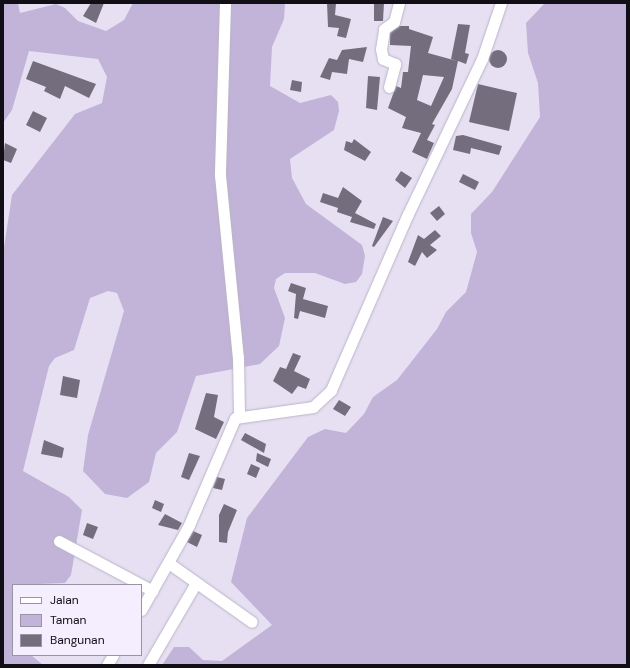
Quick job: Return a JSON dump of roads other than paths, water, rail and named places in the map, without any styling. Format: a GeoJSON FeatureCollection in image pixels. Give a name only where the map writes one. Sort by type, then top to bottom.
{"type":"FeatureCollection","features":[{"type":"Feature","properties":{"kind":"street"},"geometry":{"type":"LineString","coordinates":[[142,608],[170,564],[224,438],[239,416],[238,356],[220,175],[225,3]]}},
{"type":"Feature","properties":{"kind":"street"},"geometry":{"type":"LineString","coordinates":[[389,87],[395,64],[383,59],[381,49],[384,29],[394,22],[399,3]]}},
{"type":"Feature","properties":{"kind":"street"},"geometry":{"type":"LineString","coordinates":[[239,416],[313,407],[331,390],[408,214],[482,60],[501,3]]}},
{"type":"Feature","properties":{"kind":"street"},"geometry":{"type":"LineString","coordinates":[[59,541],[139,584]]}},
{"type":"Feature","properties":{"kind":"street"},"geometry":{"type":"LineString","coordinates":[[170,564],[252,622]]}},
{"type":"Feature","properties":{"kind":"street"},"geometry":{"type":"LineString","coordinates":[[148,665],[196,583]]}},
{"type":"Feature","properties":{"kind":"street"},"geometry":{"type":"LineString","coordinates":[[142,586],[152,591]]}},
{"type":"Feature","properties":{"kind":"street"},"geometry":{"type":"LineString","coordinates":[[107,665],[112,656]]}}]}
